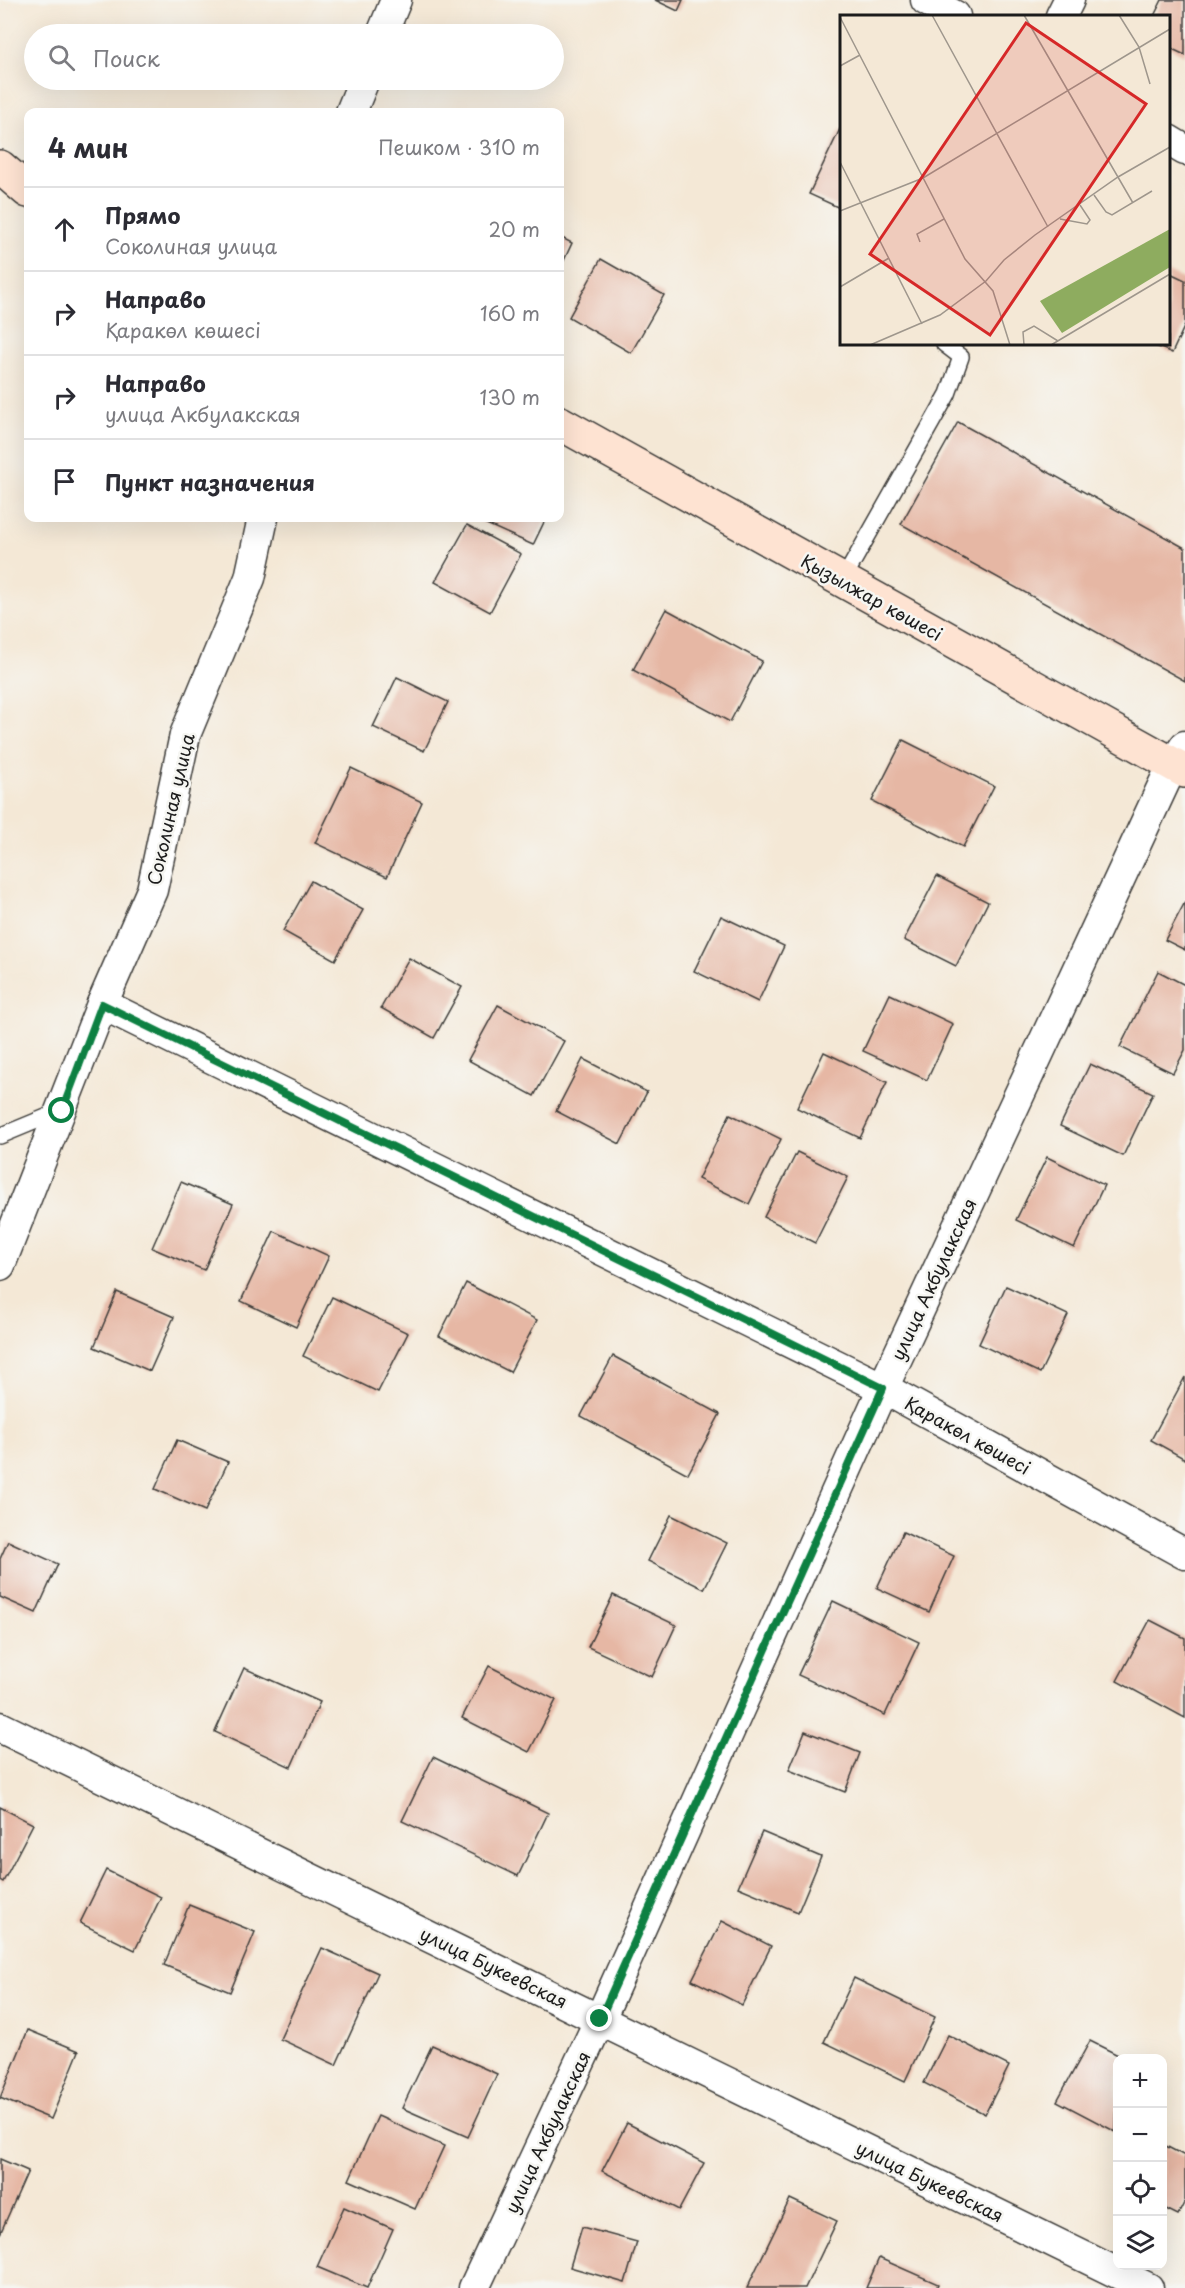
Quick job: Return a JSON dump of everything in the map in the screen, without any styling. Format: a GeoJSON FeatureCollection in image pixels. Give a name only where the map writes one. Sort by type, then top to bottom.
{"type":"FeatureCollection","features":[{"type":"Feature","properties":{"kind":"street"},"geometry":{"type":"LineString","coordinates":[[386,24],[396,0]]}},
{"type":"Feature","properties":{"kind":"street"},"geometry":{"type":"LineString","coordinates":[[926,0],[953,15]]}},
{"type":"Feature","properties":{"kind":"street"},"geometry":{"type":"LineString","coordinates":[[1061,15],[1068,0]]}},
{"type":"Feature","properties":{"kind":"street"},"geometry":{"type":"LineString","coordinates":[[353,108],[360,90]]}},
{"type":"Feature","properties":{"kind":"street"},"geometry":{"type":"LineString","coordinates":[[1170,141],[1185,150]]}},
{"type":"Feature","properties":{"kind":"street"},"geometry":{"type":"LineString","coordinates":[[0,167],[24,188]]}},
{"type":"Feature","properties":{"kind":"street","name":"Қызылжар көшесі"},"geometry":{"type":"LineString","coordinates":[[564,425],[843,580],[1181,760]]}},
{"type":"Feature","properties":{"kind":"street","name":"Соколиная улица"},"geometry":{"type":"LineString","coordinates":[[0,1265],[102,1004],[152,890],[185,735],[250,578],[262,522]]}},
{"type":"Feature","properties":{"kind":"street","name":"улица Акбулакская"},"geometry":{"type":"LineString","coordinates":[[474,2288],[600,2019],[883,1388],[1181,760]]}},
{"type":"Feature","properties":{"kind":"street","name":"Қаракөл көшесі"},"geometry":{"type":"LineString","coordinates":[[102,1004],[883,1388],[1185,1554]]}},
{"type":"Feature","properties":{"kind":"street","name":"улица Букеевская"},"geometry":{"type":"LineString","coordinates":[[0,1727],[1148,2288]]}},
{"type":"Feature","properties":{"kind":"lane"},"geometry":{"type":"LineString","coordinates":[[843,580],[948,394],[961,357],[945,345]]}},
{"type":"Feature","properties":{"kind":"lane"},"geometry":{"type":"LineString","coordinates":[[0,1136],[62,1111]]}},
{"type":"Feature","properties":{"kind":"building"},"geometry":{"type":"Polygon","coordinates":[[[655,0],[683,0],[678,11],[655,0]]]}},
{"type":"Feature","properties":{"kind":"building"},"geometry":{"type":"Polygon","coordinates":[[[1162,0],[1185,0],[1185,55],[1170,48],[1170,15],[1154,15],[1162,0]]]}},
{"type":"Feature","properties":{"kind":"building"},"geometry":{"type":"Polygon","coordinates":[[[840,129],[840,208],[809,194],[840,129]]]}},
{"type":"Feature","properties":{"kind":"building"},"geometry":{"type":"Polygon","coordinates":[[[564,239],[572,243],[564,260],[564,239]]]}},
{"type":"Feature","properties":{"kind":"building"},"geometry":{"type":"Polygon","coordinates":[[[601,259],[664,295],[631,353],[569,317],[601,259]]]}},
{"type":"Feature","properties":{"kind":"building"},"geometry":{"type":"Polygon","coordinates":[[[1170,273],[1185,280],[1185,325],[1172,353],[1154,345],[1170,345],[1170,273]]]}},
{"type":"Feature","properties":{"kind":"building"},"geometry":{"type":"Polygon","coordinates":[[[958,422],[1185,548],[1185,681],[901,524],[958,422]]]}},
{"type":"Feature","properties":{"kind":"building"},"geometry":{"type":"Polygon","coordinates":[[[482,522],[544,522],[533,545],[482,522]]]}},
{"type":"Feature","properties":{"kind":"building"},"geometry":{"type":"Polygon","coordinates":[[[467,525],[521,554],[490,612],[435,582],[467,525]]]}},
{"type":"Feature","properties":{"kind":"building"},"geometry":{"type":"Polygon","coordinates":[[[666,609],[762,661],[730,722],[633,670],[666,609]]]}},
{"type":"Feature","properties":{"kind":"building"},"geometry":{"type":"Polygon","coordinates":[[[397,677],[448,702],[424,751],[373,727],[397,677]]]}},
{"type":"Feature","properties":{"kind":"building"},"geometry":{"type":"Polygon","coordinates":[[[903,740],[994,786],[963,847],[872,801],[903,740]]]}},
{"type":"Feature","properties":{"kind":"building"},"geometry":{"type":"Polygon","coordinates":[[[351,768],[422,802],[387,877],[315,843],[351,768]]]}},
{"type":"Feature","properties":{"kind":"building"},"geometry":{"type":"Polygon","coordinates":[[[937,876],[988,902],[956,966],[904,940],[937,876]]]}},
{"type":"Feature","properties":{"kind":"building"},"geometry":{"type":"Polygon","coordinates":[[[311,881],[363,910],[335,960],[283,931],[311,881]]]}},
{"type":"Feature","properties":{"kind":"building"},"geometry":{"type":"Polygon","coordinates":[[[1185,902],[1185,950],[1165,940],[1185,902]]]}},
{"type":"Feature","properties":{"kind":"building"},"geometry":{"type":"Polygon","coordinates":[[[721,916],[784,946],[758,1002],[694,971],[721,916]]]}},
{"type":"Feature","properties":{"kind":"building"},"geometry":{"type":"Polygon","coordinates":[[[409,958],[462,987],[434,1038],[381,1008],[409,958]]]}},
{"type":"Feature","properties":{"kind":"building"},"geometry":{"type":"Polygon","coordinates":[[[1158,971],[1185,985],[1185,1050],[1173,1073],[1120,1047],[1158,971]]]}},
{"type":"Feature","properties":{"kind":"building"},"geometry":{"type":"Polygon","coordinates":[[[890,994],[953,1024],[927,1080],[863,1051],[890,994]]]}},
{"type":"Feature","properties":{"kind":"building"},"geometry":{"type":"Polygon","coordinates":[[[498,1005],[564,1041],[534,1096],[468,1060],[498,1005]]]}},
{"type":"Feature","properties":{"kind":"building"},"geometry":{"type":"Polygon","coordinates":[[[824,1052],[887,1082],[860,1138],[797,1108],[824,1052]]]}},
{"type":"Feature","properties":{"kind":"building"},"geometry":{"type":"Polygon","coordinates":[[[583,1059],[647,1092],[620,1144],[556,1111],[583,1059]]]}},
{"type":"Feature","properties":{"kind":"building"},"geometry":{"type":"Polygon","coordinates":[[[1090,1064],[1153,1093],[1123,1156],[1060,1126],[1090,1064]]]}},
{"type":"Feature","properties":{"kind":"building"},"geometry":{"type":"Polygon","coordinates":[[[730,1114],[781,1139],[749,1204],[698,1179],[730,1114]]]}},
{"type":"Feature","properties":{"kind":"building"},"geometry":{"type":"Polygon","coordinates":[[[797,1152],[848,1177],[815,1243],[764,1217],[797,1152]]]}},
{"type":"Feature","properties":{"kind":"building"},"geometry":{"type":"Polygon","coordinates":[[[1047,1157],[1104,1185],[1074,1248],[1016,1220],[1047,1157]]]}},
{"type":"Feature","properties":{"kind":"building"},"geometry":{"type":"Polygon","coordinates":[[[181,1182],[233,1204],[204,1270],[152,1248],[181,1182]]]}},
{"type":"Feature","properties":{"kind":"building"},"geometry":{"type":"Polygon","coordinates":[[[274,1231],[329,1256],[296,1327],[241,1301],[274,1231]]]}},
{"type":"Feature","properties":{"kind":"building"},"geometry":{"type":"Polygon","coordinates":[[[466,1283],[537,1320],[510,1372],[439,1336],[466,1283]]]}},
{"type":"Feature","properties":{"kind":"building"},"geometry":{"type":"Polygon","coordinates":[[[1006,1286],[1068,1315],[1040,1373],[979,1344],[1006,1286]]]}},
{"type":"Feature","properties":{"kind":"building"},"geometry":{"type":"Polygon","coordinates":[[[117,1292],[174,1317],[150,1371],[94,1347],[117,1292]]]}},
{"type":"Feature","properties":{"kind":"building"},"geometry":{"type":"Polygon","coordinates":[[[332,1297],[408,1333],[378,1392],[303,1356],[332,1297]]]}},
{"type":"Feature","properties":{"kind":"building"},"geometry":{"type":"Polygon","coordinates":[[[613,1356],[720,1414],[688,1474],[581,1416],[613,1356]]]}},
{"type":"Feature","properties":{"kind":"building"},"geometry":{"type":"Polygon","coordinates":[[[1185,1377],[1185,1459],[1151,1440],[1185,1377]]]}},
{"type":"Feature","properties":{"kind":"building"},"geometry":{"type":"Polygon","coordinates":[[[177,1440],[228,1462],[205,1511],[155,1489],[177,1440]]]}},
{"type":"Feature","properties":{"kind":"building"},"geometry":{"type":"Polygon","coordinates":[[[671,1515],[727,1543],[704,1589],[648,1561],[671,1515]]]}},
{"type":"Feature","properties":{"kind":"building"},"geometry":{"type":"Polygon","coordinates":[[[903,1532],[954,1556],[929,1612],[877,1588],[903,1532]]]}},
{"type":"Feature","properties":{"kind":"building"},"geometry":{"type":"Polygon","coordinates":[[[8,1541],[58,1564],[36,1613],[0,1597],[0,1559],[8,1541]]]}},
{"type":"Feature","properties":{"kind":"building"},"geometry":{"type":"Polygon","coordinates":[[[613,1595],[676,1625],[652,1677],[588,1647],[613,1595]]]}},
{"type":"Feature","properties":{"kind":"building"},"geometry":{"type":"Polygon","coordinates":[[[833,1601],[919,1642],[885,1715],[798,1675],[833,1601]]]}},
{"type":"Feature","properties":{"kind":"building"},"geometry":{"type":"Polygon","coordinates":[[[1150,1620],[1185,1638],[1185,1718],[1117,1681],[1150,1620]]]}},
{"type":"Feature","properties":{"kind":"building"},"geometry":{"type":"Polygon","coordinates":[[[489,1666],[556,1700],[529,1752],[462,1718],[489,1666]]]}},
{"type":"Feature","properties":{"kind":"building"},"geometry":{"type":"Polygon","coordinates":[[[244,1668],[320,1702],[291,1767],[215,1732],[244,1668]]]}},
{"type":"Feature","properties":{"kind":"building"},"geometry":{"type":"Polygon","coordinates":[[[805,1731],[860,1753],[845,1792],[789,1770],[805,1731]]]}},
{"type":"Feature","properties":{"kind":"building"},"geometry":{"type":"Polygon","coordinates":[[[433,1757],[548,1813],[518,1876],[402,1821],[433,1757]]]}},
{"type":"Feature","properties":{"kind":"building"},"geometry":{"type":"Polygon","coordinates":[[[0,1807],[33,1824],[3,1882],[0,1880],[0,1807]]]}},
{"type":"Feature","properties":{"kind":"building"},"geometry":{"type":"Polygon","coordinates":[[[762,1832],[821,1857],[798,1912],[738,1887],[762,1832]]]}},
{"type":"Feature","properties":{"kind":"building"},"geometry":{"type":"Polygon","coordinates":[[[106,1870],[161,1897],[135,1950],[80,1923],[106,1870]]]}},
{"type":"Feature","properties":{"kind":"building"},"geometry":{"type":"Polygon","coordinates":[[[189,1905],[255,1932],[230,1992],[164,1965],[189,1905]]]}},
{"type":"Feature","properties":{"kind":"building"},"geometry":{"type":"Polygon","coordinates":[[[722,1921],[771,1946],[742,2005],[692,1980],[722,1921]]]}},
{"type":"Feature","properties":{"kind":"building"},"geometry":{"type":"Polygon","coordinates":[[[322,1948],[378,1973],[336,2065],[280,2039],[322,1948]]]}},
{"type":"Feature","properties":{"kind":"building"},"geometry":{"type":"Polygon","coordinates":[[[854,1978],[935,2017],[905,2081],[824,2042],[854,1978]]]}},
{"type":"Feature","properties":{"kind":"building"},"geometry":{"type":"Polygon","coordinates":[[[28,2030],[79,2051],[51,2119],[0,2098],[28,2030]]]}},
{"type":"Feature","properties":{"kind":"building"},"geometry":{"type":"Polygon","coordinates":[[[948,2035],[1009,2066],[985,2114],[924,2083],[948,2035]]]}},
{"type":"Feature","properties":{"kind":"building"},"geometry":{"type":"Polygon","coordinates":[[[1090,2041],[1116,2054],[1113,2054],[1113,2130],[1057,2101],[1090,2041]]]}},
{"type":"Feature","properties":{"kind":"building"},"geometry":{"type":"Polygon","coordinates":[[[432,2045],[497,2074],[468,2137],[402,2108],[432,2045]]]}},
{"type":"Feature","properties":{"kind":"building"},"geometry":{"type":"Polygon","coordinates":[[[378,2116],[444,2146],[415,2209],[349,2180],[378,2116]]]}},
{"type":"Feature","properties":{"kind":"building"},"geometry":{"type":"Polygon","coordinates":[[[627,2123],[704,2163],[679,2210],[602,2171],[627,2123]]]}},
{"type":"Feature","properties":{"kind":"building"},"geometry":{"type":"Polygon","coordinates":[[[1167,2147],[1185,2156],[1185,2201],[1178,2215],[1167,2210],[1167,2147]]]}},
{"type":"Feature","properties":{"kind":"building"},"geometry":{"type":"Polygon","coordinates":[[[0,2159],[28,2171],[0,2234],[0,2159]]]}},
{"type":"Feature","properties":{"kind":"building"},"geometry":{"type":"Polygon","coordinates":[[[790,2199],[837,2221],[805,2288],[747,2288],[790,2199]]]}},
{"type":"Feature","properties":{"kind":"building"},"geometry":{"type":"Polygon","coordinates":[[[344,2207],[393,2229],[367,2288],[317,2267],[344,2207]]]}},
{"type":"Feature","properties":{"kind":"building"},"geometry":{"type":"Polygon","coordinates":[[[582,2227],[637,2242],[625,2283],[570,2267],[582,2227]]]}},
{"type":"Feature","properties":{"kind":"building"},"geometry":{"type":"Polygon","coordinates":[[[879,2258],[938,2284],[936,2288],[866,2288],[879,2258]]]}},
{"type":"Feature","properties":{"kind":"route"},"geometry":{"type":"LineString","coordinates":[[62,1111],[102,1004],[883,1388],[600,2019]]}}]}
